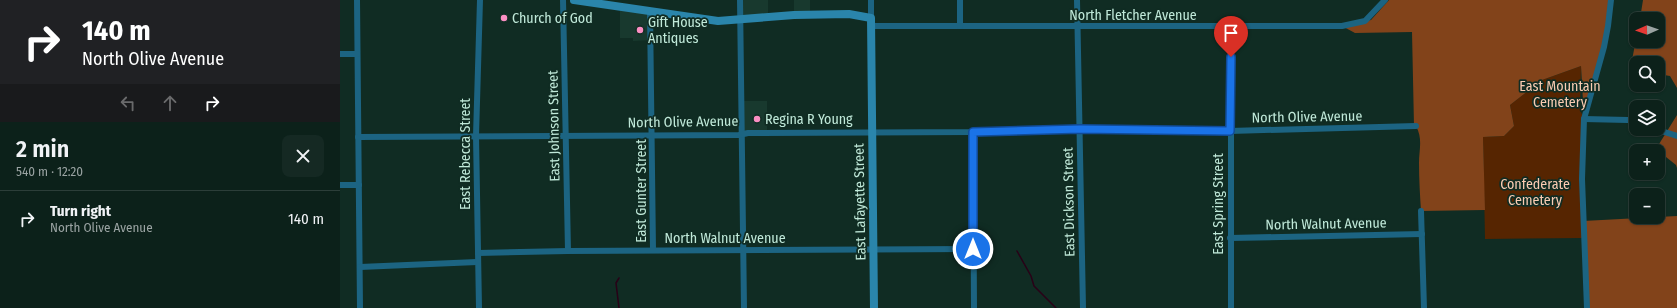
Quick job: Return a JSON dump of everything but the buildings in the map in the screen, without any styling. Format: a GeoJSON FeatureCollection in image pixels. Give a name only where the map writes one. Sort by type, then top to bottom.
{"type":"FeatureCollection","features":[{"type":"Feature","properties":{"kind":"main road"},"geometry":{"type":"LineString","coordinates":[[574,0],[718,21],[781,16],[849,14],[871,22]]}},
{"type":"Feature","properties":{"kind":"main road","name":"East Lafayette Street"},"geometry":{"type":"LineString","coordinates":[[871,22],[874,308]]}},
{"type":"Feature","properties":{"kind":"street"},"geometry":{"type":"LineString","coordinates":[[357,0],[360,308]]}},
{"type":"Feature","properties":{"kind":"street","name":"East Rebecca Street"},"geometry":{"type":"LineString","coordinates":[[479,308],[476,136],[480,0]]}},
{"type":"Feature","properties":{"kind":"street","name":"East Johnson Street"},"geometry":{"type":"LineString","coordinates":[[563,0],[568,251]]}},
{"type":"Feature","properties":{"kind":"street"},"geometry":{"type":"LineString","coordinates":[[740,0],[744,308]]}},
{"type":"Feature","properties":{"kind":"street","name":"East Lafayette Street"},"geometry":{"type":"LineString","coordinates":[[871,0],[871,22]]}},
{"type":"Feature","properties":{"kind":"street"},"geometry":{"type":"LineString","coordinates":[[960,0],[960,26]]}},
{"type":"Feature","properties":{"kind":"street","name":"East Dickson Street"},"geometry":{"type":"LineString","coordinates":[[1077,0],[1082,308]]}},
{"type":"Feature","properties":{"kind":"street","name":"North Fletcher Avenue"},"geometry":{"type":"LineString","coordinates":[[871,22],[960,26],[1077,27],[1342,26],[1364,21],[1385,0]]}},
{"type":"Feature","properties":{"kind":"street"},"geometry":{"type":"LineString","coordinates":[[1587,308],[1582,186],[1584,119],[1604,47],[1611,0]]}},
{"type":"Feature","properties":{"kind":"street","name":"East Gunter Street"},"geometry":{"type":"LineString","coordinates":[[650,11],[653,135],[653,250]]}},
{"type":"Feature","properties":{"kind":"street","name":"East Spring Street"},"geometry":{"type":"LineString","coordinates":[[1231,27],[1231,308]]}},
{"type":"Feature","properties":{"kind":"street"},"geometry":{"type":"LineString","coordinates":[[340,54],[357,54]]}},
{"type":"Feature","properties":{"kind":"street"},"geometry":{"type":"LineString","coordinates":[[1584,119],[1629,120]]}},
{"type":"Feature","properties":{"kind":"street","name":"North Olive Avenue"},"geometry":{"type":"LineString","coordinates":[[358,137],[973,132],[1080,129],[1230,131],[1416,126]]}},
{"type":"Feature","properties":{"kind":"street"},"geometry":{"type":"LineString","coordinates":[[973,132],[974,308]]}},
{"type":"Feature","properties":{"kind":"street"},"geometry":{"type":"LineString","coordinates":[[1665,132],[1677,136]]}},
{"type":"Feature","properties":{"kind":"street"},"geometry":{"type":"LineString","coordinates":[[340,185],[359,185]]}},
{"type":"Feature","properties":{"kind":"street"},"geometry":{"type":"LineString","coordinates":[[1421,211],[1424,308]]}},
{"type":"Feature","properties":{"kind":"street","name":"North Walnut Avenue"},"geometry":{"type":"LineString","coordinates":[[1230,238],[1422,234]]}},
{"type":"Feature","properties":{"kind":"street","name":"North Walnut Avenue"},"geometry":{"type":"LineString","coordinates":[[478,253],[653,250],[973,249]]}},
{"type":"Feature","properties":{"kind":"street"},"geometry":{"type":"LineString","coordinates":[[360,267],[478,262]]}},
{"type":"Feature","properties":{"kind":"shaded area"},"geometry":{"type":"Polygon","coordinates":[[[740,0],[768,0],[768,17],[740,20],[740,0]]]}},
{"type":"Feature","properties":{"kind":"shaded area"},"geometry":{"type":"Polygon","coordinates":[[[794,0],[810,0],[810,15],[794,15],[794,0]]]}},
{"type":"Feature","properties":{"kind":"shaded area"},"geometry":{"type":"Polygon","coordinates":[[[1389,0],[1611,0],[1608,26],[1584,119],[1581,66],[1542,80],[1510,105],[1514,126],[1504,136],[1483,137],[1485,210],[1421,211],[1419,169],[1420,140],[1416,126],[1414,126],[1412,32],[1355,33],[1342,26],[1371,20],[1389,0]]]}},
{"type":"Feature","properties":{"kind":"shaded area"},"geometry":{"type":"Polygon","coordinates":[[[1643,0],[1677,0],[1677,88],[1670,76],[1665,75],[1665,56],[1633,56],[1634,48],[1665,48],[1665,12],[1641,12],[1643,0]]]}},
{"type":"Feature","properties":{"kind":"shaded area"},"geometry":{"type":"Polygon","coordinates":[[[620,7],[650,11],[651,40],[633,41],[633,38],[620,38],[620,7]]]}},
{"type":"Feature","properties":{"kind":"shaded area"},"geometry":{"type":"Polygon","coordinates":[[[742,101],[767,101],[767,133],[742,134],[742,101]]]}},
{"type":"Feature","properties":{"kind":"shaded area"},"geometry":{"type":"Polygon","coordinates":[[[1677,115],[1677,168],[1676,165],[1665,156],[1665,144],[1659,144],[1677,115]]]}},
{"type":"Feature","properties":{"kind":"shaded area"},"geometry":{"type":"Polygon","coordinates":[[[1677,216],[1677,308],[1587,308],[1583,221],[1629,219],[1629,224],[1665,224],[1665,217],[1677,216]]]}},
{"type":"Feature","properties":{"kind":"green space","name":"Confederate Cemetery"},"geometry":{"type":"Polygon","coordinates":[[[1581,66],[1580,110],[1584,119],[1584,238],[1485,239],[1483,137],[1504,136],[1514,126],[1510,105],[1542,80],[1581,66]]]}},
{"type":"Feature","properties":{"kind":"waterway"},"geometry":{"type":"LineString","coordinates":[[1017,251],[1031,276],[1034,286],[1056,308]]}},
{"type":"Feature","properties":{"kind":"waterway"},"geometry":{"type":"LineString","coordinates":[[619,278],[616,283],[619,308]]}},
{"type":"Feature","properties":{"kind":"place","name":"Church of God"},"geometry":{"type":"Point","coordinates":[504,18]}},
{"type":"Feature","properties":{"kind":"place","name":"Gift House Antiques"},"geometry":{"type":"Point","coordinates":[640,30]}},
{"type":"Feature","properties":{"kind":"place","name":"Regina R Young"},"geometry":{"type":"Point","coordinates":[757,119]}},
{"type":"Feature","properties":{"kind":"route"},"geometry":{"type":"LineString","coordinates":[[973,249],[973,132],[1080,129],[1230,131],[1231,57]]}},
{"type":"Feature","properties":{"kind":"park label","name":"East Mountain Cemetery"},"geometry":{"type":"Point","coordinates":[1560,94]}}]}
